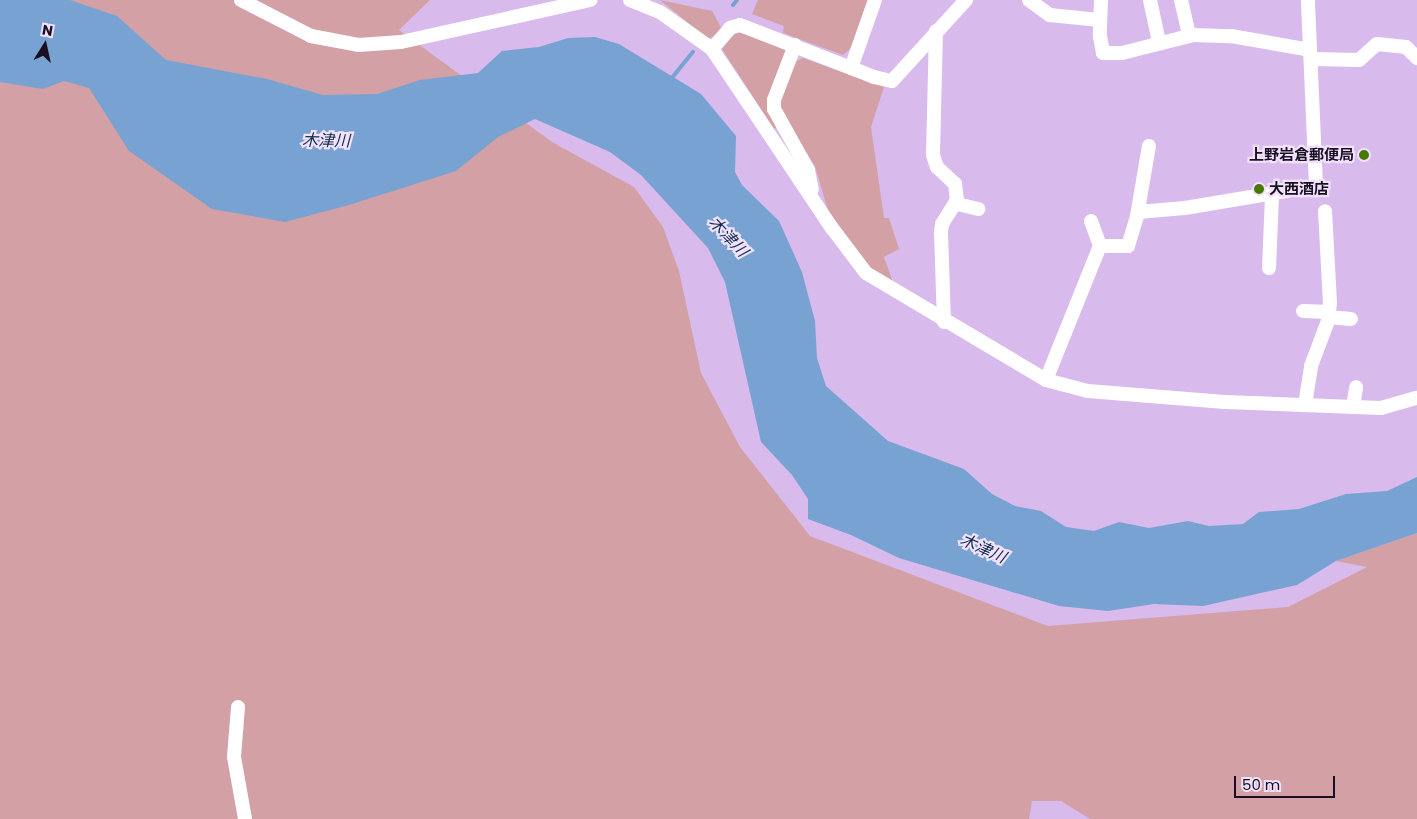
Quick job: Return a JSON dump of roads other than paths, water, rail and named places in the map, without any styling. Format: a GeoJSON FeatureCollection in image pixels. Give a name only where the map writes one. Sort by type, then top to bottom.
{"type":"FeatureCollection","features":[{"type":"Feature","properties":{"kind":"street"},"geometry":{"type":"LineString","coordinates":[[241,0],[311,36],[358,45],[401,42],[590,0]]}},
{"type":"Feature","properties":{"kind":"street"},"geometry":{"type":"LineString","coordinates":[[630,0],[660,12],[712,49],[832,228],[866,273],[944,322],[1046,380],[1088,391],[1305,405],[1382,408],[1417,398]]}},
{"type":"Feature","properties":{"kind":"street"},"geometry":{"type":"LineString","coordinates":[[851,68],[875,0]]}},
{"type":"Feature","properties":{"kind":"street"},"geometry":{"type":"LineString","coordinates":[[712,49],[735,25],[795,45],[851,68],[892,81],[966,0]]}},
{"type":"Feature","properties":{"kind":"street"},"geometry":{"type":"LineString","coordinates":[[1029,0],[1050,15],[1099,20]]}},
{"type":"Feature","properties":{"kind":"street"},"geometry":{"type":"LineString","coordinates":[[1101,0],[1099,20],[1104,53],[1122,53],[1159,42],[1189,36],[1232,36],[1311,54],[1359,60],[1378,44],[1406,47],[1417,58]]}},
{"type":"Feature","properties":{"kind":"street"},"geometry":{"type":"LineString","coordinates":[[1150,0],[1159,42]]}},
{"type":"Feature","properties":{"kind":"street"},"geometry":{"type":"LineString","coordinates":[[1181,0],[1189,36]]}},
{"type":"Feature","properties":{"kind":"street"},"geometry":{"type":"LineString","coordinates":[[1138,212],[1272,195],[1316,186],[1308,0]]}},
{"type":"Feature","properties":{"kind":"street"},"geometry":{"type":"LineString","coordinates":[[936,31],[933,155],[937,168],[955,184],[957,204],[945,219],[941,232],[944,322]]}},
{"type":"Feature","properties":{"kind":"street"},"geometry":{"type":"LineString","coordinates":[[795,45],[774,100],[774,109],[808,170],[812,196]]}},
{"type":"Feature","properties":{"kind":"street"},"geometry":{"type":"LineString","coordinates":[[1100,246],[1128,246],[1138,212],[1149,146]]}},
{"type":"Feature","properties":{"kind":"street"},"geometry":{"type":"LineString","coordinates":[[1269,268],[1272,195]]}},
{"type":"Feature","properties":{"kind":"street"},"geometry":{"type":"LineString","coordinates":[[957,204],[978,209]]}},
{"type":"Feature","properties":{"kind":"street"},"geometry":{"type":"LineString","coordinates":[[1305,405],[1311,366],[1329,314],[1326,211]]}},
{"type":"Feature","properties":{"kind":"street"},"geometry":{"type":"LineString","coordinates":[[1046,380],[1100,246],[1091,221]]}},
{"type":"Feature","properties":{"kind":"street"},"geometry":{"type":"LineString","coordinates":[[1303,311],[1351,319]]}},
{"type":"Feature","properties":{"kind":"street"},"geometry":{"type":"LineString","coordinates":[[1353,407],[1356,387]]}},
{"type":"Feature","properties":{"kind":"street"},"geometry":{"type":"LineString","coordinates":[[238,707],[234,764],[245,819]]}},
{"type":"Feature","properties":{"kind":"water","name":"木津川"},"geometry":{"type":"Polygon","coordinates":[[[0,0],[70,0],[117,16],[166,60],[267,79],[323,95],[377,94],[420,80],[478,73],[502,51],[539,47],[568,38],[595,37],[619,44],[701,94],[736,136],[735,172],[742,185],[779,221],[802,272],[815,321],[817,358],[826,386],[888,441],[964,469],[992,494],[1015,506],[1041,511],[1066,527],[1094,531],[1119,522],[1149,528],[1188,521],[1209,526],[1243,524],[1259,512],[1299,509],[1346,494],[1387,491],[1417,477],[1417,533],[1336,561],[1297,585],[1203,606],[1154,604],[1108,611],[1059,606],[899,558],[851,535],[808,519],[808,499],[792,475],[761,442],[725,282],[708,248],[641,175],[610,152],[535,119],[498,137],[456,171],[349,205],[285,222],[212,209],[129,151],[89,88],[64,81],[43,89],[0,82],[0,0]]]}},
{"type":"Feature","properties":{"kind":"waterway"},"geometry":{"type":"LineString","coordinates":[[733,5],[737,0]]}},
{"type":"Feature","properties":{"kind":"waterway"},"geometry":{"type":"LineString","coordinates":[[671,79],[693,52]]}},
{"type":"Feature","properties":{"kind":"place","name":"上野岩倉郵便局"},"geometry":{"type":"Point","coordinates":[1364,155]}},
{"type":"Feature","properties":{"kind":"place","name":"大西酒店"},"geometry":{"type":"Point","coordinates":[1259,189]}}]}
